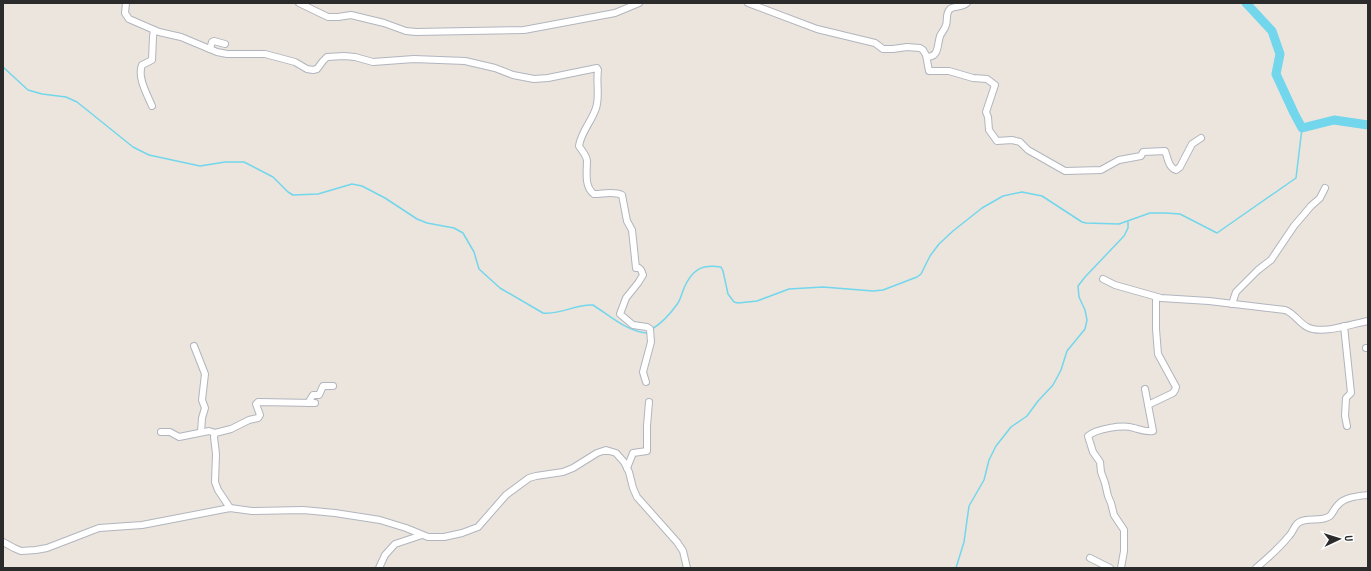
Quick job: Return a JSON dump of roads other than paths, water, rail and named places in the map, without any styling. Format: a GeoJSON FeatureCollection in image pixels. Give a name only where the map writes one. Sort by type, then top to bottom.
{"type":"FeatureCollection","features":[{"type":"Feature","properties":{"kind":"street"},"geometry":{"type":"LineString","coordinates":[[126,3],[125,13],[129,19],[154,30],[181,37],[210,49],[227,54],[265,54],[295,62],[307,69],[313,70],[318,69],[327,57],[344,56],[373,62],[414,59],[465,61],[491,67],[513,75],[534,79],[548,78],[597,68],[599,90],[596,107],[585,129],[579,146],[587,159],[586,176],[590,192],[594,194],[611,193],[622,195],[627,221],[632,230],[636,268],[641,270],[642,275],[638,283],[626,298],[620,314],[633,325],[647,327],[650,329],[651,342],[644,369],[646,382]]}},
{"type":"Feature","properties":{"kind":"street"},"geometry":{"type":"LineString","coordinates":[[299,3],[328,17],[338,18],[351,16],[384,23],[406,31],[416,32],[524,30],[615,13],[639,3]]}},
{"type":"Feature","properties":{"kind":"street"},"geometry":{"type":"LineString","coordinates":[[748,3],[817,29],[875,43],[881,48],[920,48],[927,58],[928,71],[950,71],[973,78],[990,80],[996,86],[986,112],[989,119],[989,130],[995,140],[1000,142],[1012,140],[1020,142],[1028,150],[1065,170],[1101,170],[1122,159],[1141,156],[1143,152],[1165,151],[1167,161],[1173,169],[1176,170],[1179,168],[1192,144],[1201,138]]}},
{"type":"Feature","properties":{"kind":"street"},"geometry":{"type":"LineString","coordinates":[[927,58],[936,53],[941,34],[946,25],[948,11],[952,8],[963,6],[967,3]]}},
{"type":"Feature","properties":{"kind":"street"},"geometry":{"type":"LineString","coordinates":[[152,106],[142,82],[140,71],[142,65],[152,60],[154,30]]}},
{"type":"Feature","properties":{"kind":"street"},"geometry":{"type":"LineString","coordinates":[[210,49],[212,42],[214,41],[224,44]]}},
{"type":"Feature","properties":{"kind":"street"},"geometry":{"type":"LineString","coordinates":[[1232,304],[1236,292],[1258,270],[1271,260],[1294,226],[1320,198],[1325,188]]}},
{"type":"Feature","properties":{"kind":"street"},"geometry":{"type":"LineString","coordinates":[[1103,279],[1115,285],[1154,297],[1287,310],[1303,325],[1315,330],[1326,330],[1368,321]]}},
{"type":"Feature","properties":{"kind":"street"},"geometry":{"type":"LineString","coordinates":[[1148,405],[1173,393],[1176,387],[1158,354],[1154,297]]}},
{"type":"Feature","properties":{"kind":"street"},"geometry":{"type":"LineString","coordinates":[[1344,326],[1351,393],[1346,398],[1345,416],[1347,426]]}},
{"type":"Feature","properties":{"kind":"street"},"geometry":{"type":"LineString","coordinates":[[194,346],[205,374],[202,400],[205,407],[202,418],[201,432]]}},
{"type":"Feature","properties":{"kind":"street"},"geometry":{"type":"LineString","coordinates":[[161,432],[170,432],[179,437],[210,431],[215,434],[231,429],[249,420],[258,418],[260,415],[256,404],[258,402],[312,403],[313,395],[319,395],[322,387],[333,386]]}},
{"type":"Feature","properties":{"kind":"street"},"geometry":{"type":"LineString","coordinates":[[1121,568],[1124,551],[1124,530],[1114,515],[1100,464],[1093,452],[1088,436],[1104,430],[1120,427],[1133,428],[1140,431],[1153,431],[1145,389]]}},
{"type":"Feature","properties":{"kind":"street"},"geometry":{"type":"LineString","coordinates":[[628,468],[633,453],[647,451],[649,402]]}},
{"type":"Feature","properties":{"kind":"street"},"geometry":{"type":"LineString","coordinates":[[215,434],[215,482],[218,490],[230,508]]}},
{"type":"Feature","properties":{"kind":"street"},"geometry":{"type":"LineString","coordinates":[[3,542],[21,551],[41,549],[98,528],[142,525],[230,508],[252,511],[303,510],[342,514],[394,524],[422,535],[444,537],[462,533],[478,527],[506,495],[525,480],[533,476],[563,472],[573,468],[603,450],[609,450],[616,453],[628,468],[637,497],[669,532],[680,547],[684,555],[687,568]]}},
{"type":"Feature","properties":{"kind":"street"},"geometry":{"type":"LineString","coordinates":[[1256,568],[1286,540],[1297,524],[1308,519],[1316,520],[1330,516],[1337,505],[1341,502],[1350,498],[1368,495]]}},
{"type":"Feature","properties":{"kind":"street"},"geometry":{"type":"LineString","coordinates":[[379,568],[385,556],[395,544],[422,535]]}},
{"type":"Feature","properties":{"kind":"street"},"geometry":{"type":"LineString","coordinates":[[1090,558],[1110,568]]}},
{"type":"Feature","properties":{"kind":"waterway"},"geometry":{"type":"LineString","coordinates":[[1246,3],[1272,31],[1280,54],[1276,74],[1302,128],[1334,120],[1368,125]]}},
{"type":"Feature","properties":{"kind":"waterway"},"geometry":{"type":"LineString","coordinates":[[3,67],[28,90],[42,94],[66,97],[77,102],[133,147],[149,155],[200,166],[225,162],[244,162],[273,177],[293,195],[318,194],[352,184],[362,186],[385,198],[417,219],[427,223],[454,228],[463,233],[474,252],[479,269],[500,288],[543,313],[593,305],[624,326],[646,333],[648,331]]}},
{"type":"Feature","properties":{"kind":"waterway"},"geometry":{"type":"LineString","coordinates":[[652,329],[663,321],[675,307],[690,277],[698,270],[708,266],[721,267],[728,294],[734,302],[738,303],[757,301],[789,289],[823,287],[873,291],[883,290],[917,277],[921,274],[930,256],[939,244],[982,208],[1003,196],[1022,192],[1042,196],[1082,222],[1086,223],[1119,224],[1150,213],[1180,214],[1217,233],[1296,178],[1302,128]]}},
{"type":"Feature","properties":{"kind":"waterway"},"geometry":{"type":"LineString","coordinates":[[956,568],[964,542],[969,506],[984,480],[989,460],[996,446],[1011,427],[1027,416],[1038,401],[1053,385],[1061,370],[1067,351],[1085,329],[1087,320],[1085,310],[1079,297],[1078,286],[1124,236],[1128,228],[1128,222]]}}]}
